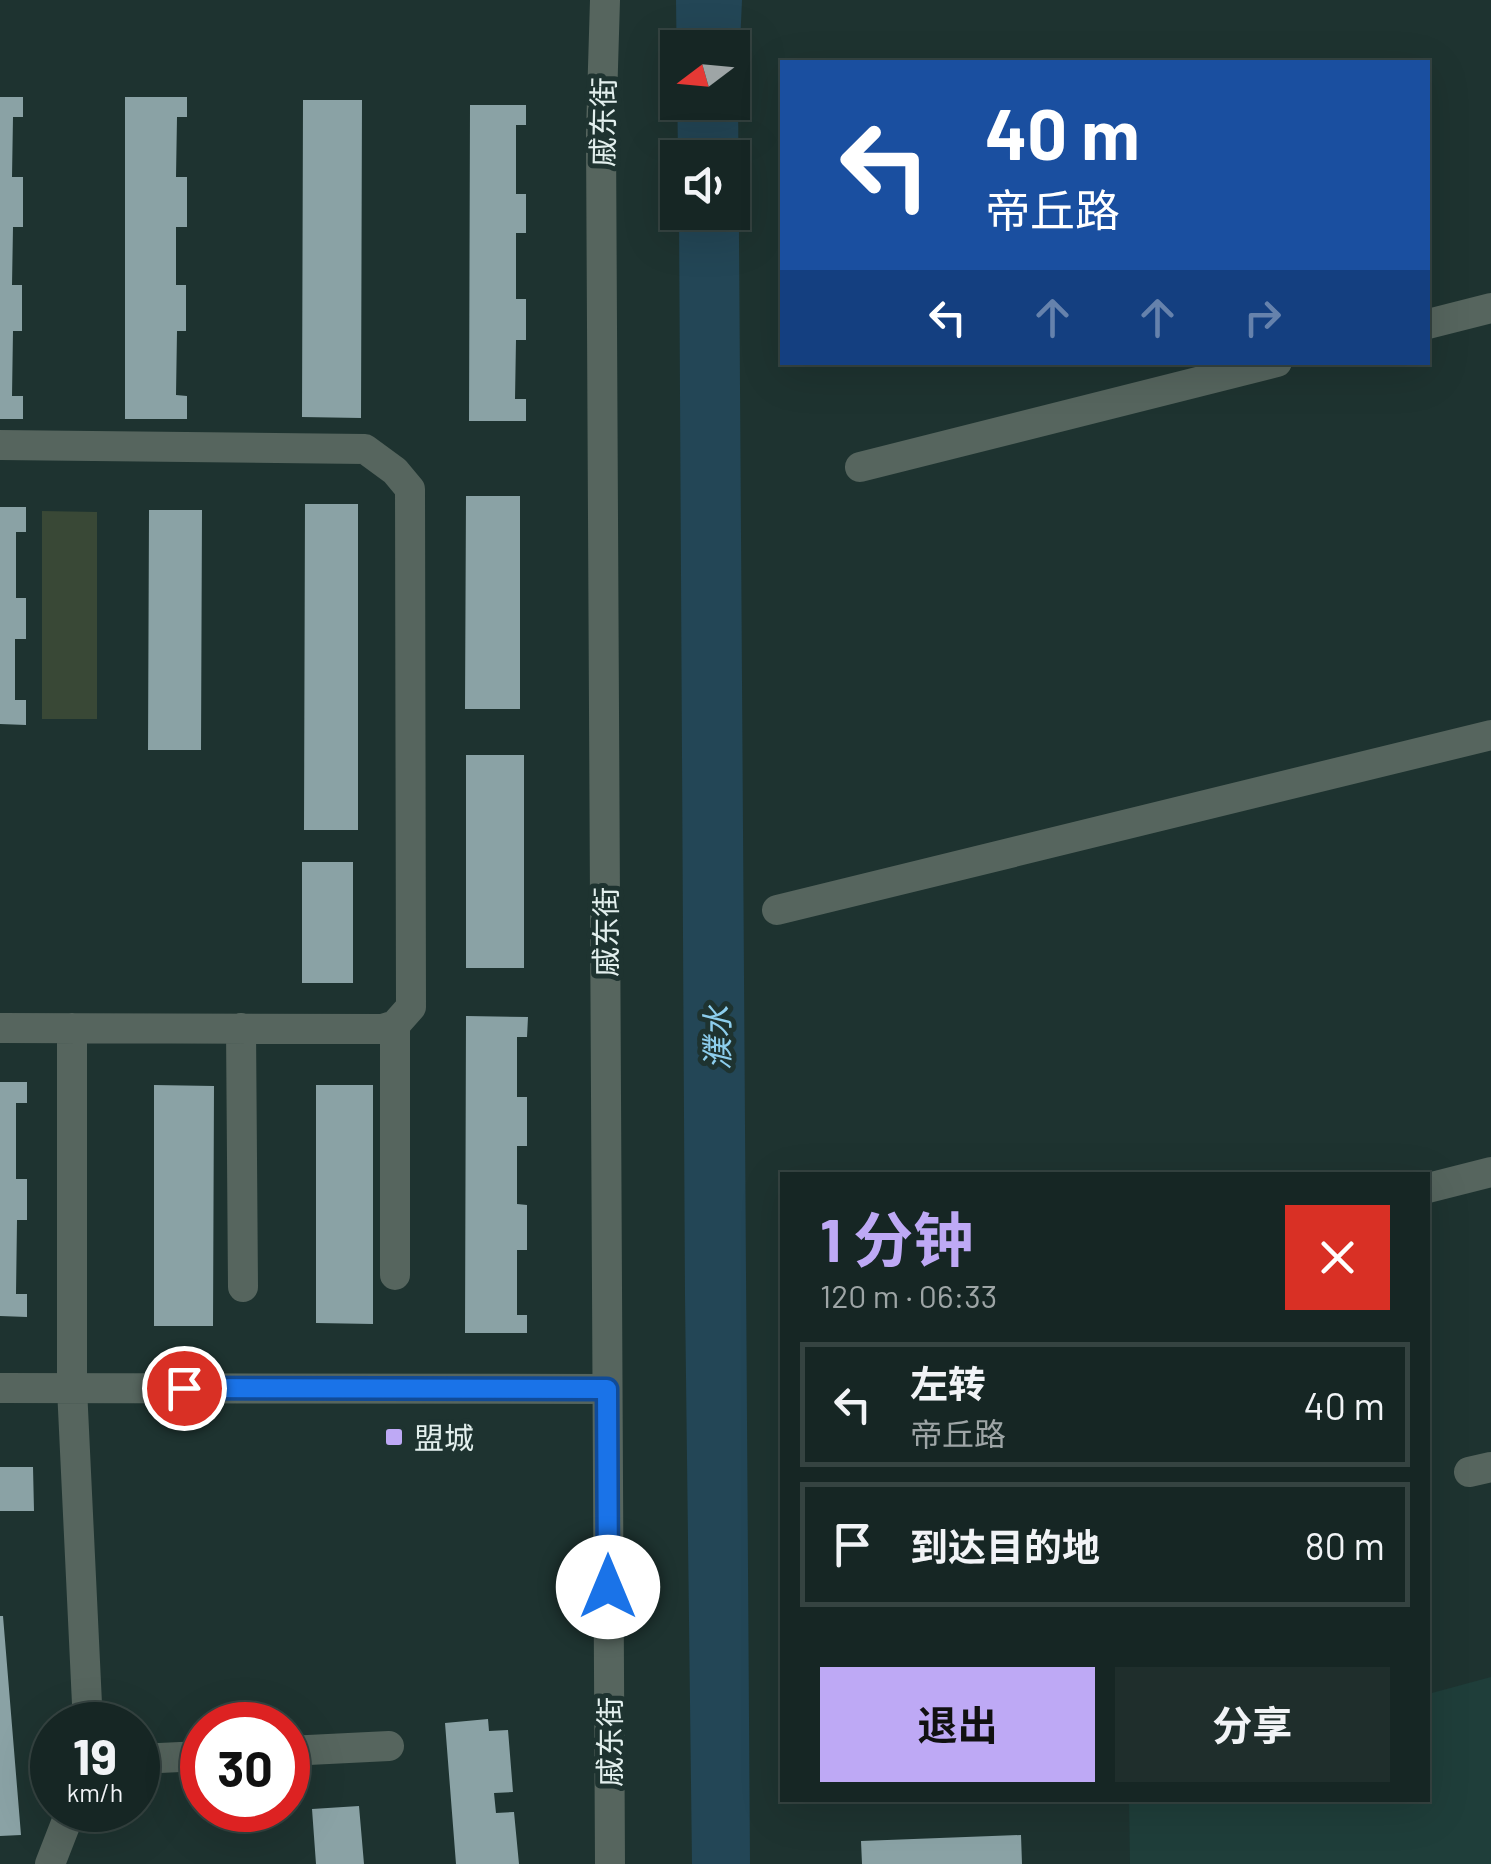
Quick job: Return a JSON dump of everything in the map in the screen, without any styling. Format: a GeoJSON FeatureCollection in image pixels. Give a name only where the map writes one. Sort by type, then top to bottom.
{"type":"FeatureCollection","features":[{"type":"Feature","properties":{"kind":"street","name":"戚东街"},"geometry":{"type":"LineString","coordinates":[[605,0],[602,174],[610,1864]]}},
{"type":"Feature","properties":{"kind":"street"},"geometry":{"type":"LineString","coordinates":[[1430,323],[1491,308]]}},
{"type":"Feature","properties":{"kind":"street"},"geometry":{"type":"LineString","coordinates":[[860,468],[1264,365]]}},
{"type":"Feature","properties":{"kind":"street"},"geometry":{"type":"LineString","coordinates":[[0,446],[366,449],[395,471],[410,489],[411,1007],[395,1025],[382,1030],[0,1028]]}},
{"type":"Feature","properties":{"kind":"street"},"geometry":{"type":"LineString","coordinates":[[776,910],[1491,735]]}},
{"type":"Feature","properties":{"kind":"street"},"geometry":{"type":"LineString","coordinates":[[394,1275],[395,1025]]}},
{"type":"Feature","properties":{"kind":"street"},"geometry":{"type":"LineString","coordinates":[[72,1028],[72,1388],[87,1702]]}},
{"type":"Feature","properties":{"kind":"street"},"geometry":{"type":"LineString","coordinates":[[241,1028],[243,1287]]}},
{"type":"Feature","properties":{"kind":"street"},"geometry":{"type":"LineString","coordinates":[[1430,1187],[1491,1172]]}},
{"type":"Feature","properties":{"kind":"street"},"geometry":{"type":"LineString","coordinates":[[0,1388],[607,1389]]}},
{"type":"Feature","properties":{"kind":"street"},"geometry":{"type":"LineString","coordinates":[[310,1750],[388,1746]]}},
{"type":"Feature","properties":{"kind":"street"},"geometry":{"type":"LineString","coordinates":[[50,1864],[62,1832]]}},
{"type":"Feature","properties":{"kind":"shaded area"},"geometry":{"type":"Polygon","coordinates":[[[1491,1677],[1491,1864],[1130,1864],[1129,1802],[1430,1802],[1430,1693],[1491,1677]]]}},
{"type":"Feature","properties":{"kind":"green space"},"geometry":{"type":"Polygon","coordinates":[[[42,511],[97,512],[97,719],[42,719],[42,511]]]}},
{"type":"Feature","properties":{"kind":"water"},"geometry":{"type":"Polygon","coordinates":[[[676,0],[742,0],[741,30],[676,30],[676,0]]]}},
{"type":"Feature","properties":{"kind":"water"},"geometry":{"type":"Polygon","coordinates":[[[678,120],[738,120],[738,140],[678,140],[678,120]]]}},
{"type":"Feature","properties":{"kind":"water","name":"濮水"},"geometry":{"type":"Polygon","coordinates":[[[679,230],[739,230],[750,1864],[692,1864],[679,230]]]}},
{"type":"Feature","properties":{"kind":"building"},"geometry":{"type":"Polygon","coordinates":[[[0,97],[23,97],[23,117],[13,117],[12,177],[23,177],[23,227],[13,227],[12,285],[22,285],[22,331],[13,331],[12,396],[23,396],[23,419],[0,419],[0,97]]]}},
{"type":"Feature","properties":{"kind":"building"},"geometry":{"type":"Polygon","coordinates":[[[125,97],[187,97],[187,117],[177,117],[176,177],[187,177],[187,227],[176,227],[176,285],[186,285],[186,331],[177,331],[176,395],[187,396],[187,419],[125,419],[125,97]]]}},
{"type":"Feature","properties":{"kind":"building"},"geometry":{"type":"Polygon","coordinates":[[[303,100],[362,100],[361,418],[302,417],[303,100]]]}},
{"type":"Feature","properties":{"kind":"building"},"geometry":{"type":"Polygon","coordinates":[[[470,105],[526,105],[526,125],[516,125],[516,194],[526,194],[526,233],[516,233],[516,299],[526,299],[526,340],[516,340],[515,399],[526,399],[526,421],[469,421],[470,105]]]}},
{"type":"Feature","properties":{"kind":"building"},"geometry":{"type":"Polygon","coordinates":[[[466,496],[520,496],[520,709],[465,709],[466,496]]]}},
{"type":"Feature","properties":{"kind":"building"},"geometry":{"type":"Polygon","coordinates":[[[305,504],[358,504],[358,830],[304,830],[305,504]]]}},
{"type":"Feature","properties":{"kind":"building"},"geometry":{"type":"Polygon","coordinates":[[[0,507],[26,507],[26,532],[16,532],[16,598],[26,598],[26,639],[15,639],[15,700],[26,700],[26,725],[0,724],[0,507]]]}},
{"type":"Feature","properties":{"kind":"building"},"geometry":{"type":"Polygon","coordinates":[[[149,510],[202,510],[201,750],[148,750],[149,510]]]}},
{"type":"Feature","properties":{"kind":"building"},"geometry":{"type":"Polygon","coordinates":[[[466,755],[524,755],[524,968],[466,968],[466,755]]]}},
{"type":"Feature","properties":{"kind":"building"},"geometry":{"type":"Polygon","coordinates":[[[302,862],[353,862],[353,983],[302,983],[302,862]]]}},
{"type":"Feature","properties":{"kind":"building"},"geometry":{"type":"Polygon","coordinates":[[[466,1016],[528,1017],[527,1037],[517,1037],[517,1097],[527,1097],[527,1146],[517,1146],[517,1204],[527,1205],[527,1250],[517,1250],[517,1315],[527,1315],[527,1333],[465,1333],[466,1016]]]}},
{"type":"Feature","properties":{"kind":"building"},"geometry":{"type":"Polygon","coordinates":[[[0,1082],[27,1082],[27,1103],[16,1103],[16,1179],[27,1179],[27,1220],[17,1220],[16,1294],[27,1294],[27,1317],[0,1316],[0,1082]]]}},
{"type":"Feature","properties":{"kind":"building"},"geometry":{"type":"Polygon","coordinates":[[[154,1085],[214,1086],[213,1326],[154,1326],[154,1085]]]}},
{"type":"Feature","properties":{"kind":"building"},"geometry":{"type":"Polygon","coordinates":[[[316,1085],[373,1085],[373,1324],[316,1323],[316,1085]]]}},
{"type":"Feature","properties":{"kind":"building"},"geometry":{"type":"Polygon","coordinates":[[[0,1467],[33,1467],[34,1511],[0,1511],[0,1467]]]}},
{"type":"Feature","properties":{"kind":"building"},"geometry":{"type":"Polygon","coordinates":[[[3,1616],[21,1835],[0,1836],[3,1616]]]}},
{"type":"Feature","properties":{"kind":"building"},"geometry":{"type":"Polygon","coordinates":[[[488,1719],[489,1731],[508,1730],[513,1792],[494,1793],[496,1813],[514,1812],[519,1864],[456,1864],[445,1723],[488,1719]]]}},
{"type":"Feature","properties":{"kind":"building"},"geometry":{"type":"Polygon","coordinates":[[[359,1806],[364,1864],[316,1864],[312,1809],[359,1806]]]}},
{"type":"Feature","properties":{"kind":"building"},"geometry":{"type":"Polygon","coordinates":[[[1021,1835],[1022,1864],[862,1864],[861,1841],[1021,1835]]]}},
{"type":"Feature","properties":{"kind":"place","name":"盟城"},"geometry":{"type":"Point","coordinates":[394,1437]}},
{"type":"Feature","properties":{"kind":"route"},"geometry":{"type":"LineString","coordinates":[[184,1388],[607,1389],[608,1587]]}}]}
